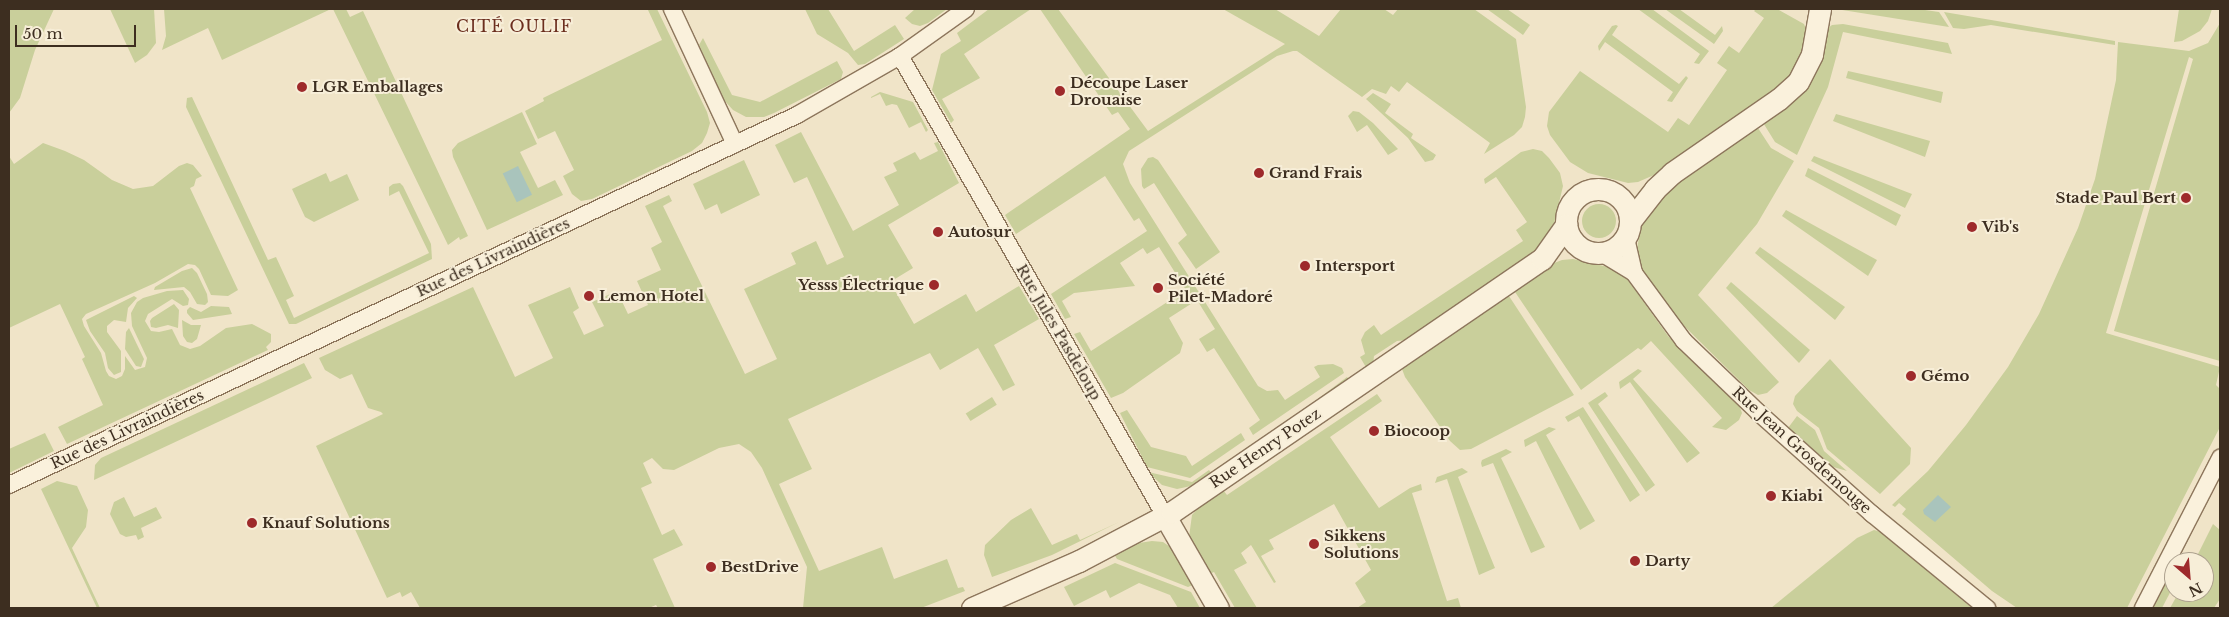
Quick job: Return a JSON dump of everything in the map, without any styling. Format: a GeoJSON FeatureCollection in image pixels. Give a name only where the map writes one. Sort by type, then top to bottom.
{"type":"FeatureCollection","features":[{"type":"Feature","properties":{"kind":"street"},"geometry":{"type":"LineString","coordinates":[[672,9],[735,144]]}},
{"type":"Feature","properties":{"kind":"street","name":"Rue des Livraindières"},"geometry":{"type":"LineString","coordinates":[[9,485],[827,99],[900,56],[966,9]]}},
{"type":"Feature","properties":{"kind":"street"},"geometry":{"type":"LineString","coordinates":[[1542,259],[1613,250],[1655,189],[1672,173],[1779,99],[1798,82],[1812,54],[1820,9]]}},
{"type":"Feature","properties":{"kind":"street","name":"Rue Jules Pasdeloup"},"geometry":{"type":"LineString","coordinates":[[900,56],[1218,608]]}},
{"type":"Feature","properties":{"kind":"street"},"geometry":{"type":"LineString","coordinates":[[1634,273],[1570,238],[1566,225],[1568,210],[1576,198],[1583,192],[1600,189],[1613,192],[1650,183],[1672,173]]}},
{"type":"Feature","properties":{"kind":"street"},"geometry":{"type":"LineString","coordinates":[[1613,192],[1626,203],[1634,273]]}},
{"type":"Feature","properties":{"kind":"street"},"geometry":{"type":"LineString","coordinates":[[1542,259],[1566,225]]}},
{"type":"Feature","properties":{"kind":"street","name":"Rue Henry Potez"},"geometry":{"type":"LineString","coordinates":[[972,608],[1079,561],[1165,516],[1542,259]]}},
{"type":"Feature","properties":{"kind":"street","name":"Rue Jean Grosdemouge"},"geometry":{"type":"LineString","coordinates":[[1634,273],[1678,334],[1759,413],[1872,514],[1987,608]]}},
{"type":"Feature","properties":{"kind":"street"},"geometry":{"type":"LineString","coordinates":[[2143,608],[2220,458]]}},
{"type":"Feature","properties":{"kind":"green space"},"geometry":{"type":"Polygon","coordinates":[[[9,9],[54,9],[35,50],[20,98],[9,113],[9,9]]]}},
{"type":"Feature","properties":{"kind":"green space"},"geometry":{"type":"Polygon","coordinates":[[[110,9],[154,9],[156,43],[147,55],[135,63],[110,9]]]}},
{"type":"Feature","properties":{"kind":"green space"},"geometry":{"type":"Polygon","coordinates":[[[164,9],[331,9],[222,60],[208,28],[162,50],[166,36],[164,9]]]}},
{"type":"Feature","properties":{"kind":"green space"},"geometry":{"type":"Polygon","coordinates":[[[333,9],[346,9],[350,17],[363,11],[468,236],[460,240],[459,237],[448,245],[333,9]]]}},
{"type":"Feature","properties":{"kind":"green space"},"geometry":{"type":"Polygon","coordinates":[[[657,9],[707,112],[710,123],[707,133],[702,143],[692,151],[592,199],[581,201],[572,194],[563,176],[574,170],[555,131],[538,139],[525,111],[544,101],[543,98],[662,40],[648,10],[657,9]]]}},
{"type":"Feature","properties":{"kind":"green space"},"geometry":{"type":"Polygon","coordinates":[[[805,9],[828,9],[854,51],[895,25],[904,39],[865,64],[858,65],[848,53],[817,34],[805,9]]]}},
{"type":"Feature","properties":{"kind":"green space"},"geometry":{"type":"Polygon","coordinates":[[[915,9],[947,9],[928,23],[920,26],[912,24],[905,18],[915,9]]]}},
{"type":"Feature","properties":{"kind":"green space"},"geometry":{"type":"Polygon","coordinates":[[[989,9],[1031,9],[964,54],[980,78],[942,99],[954,120],[951,123],[932,90],[941,54],[961,41],[957,33],[989,9]]]}},
{"type":"Feature","properties":{"kind":"green space"},"geometry":{"type":"Polygon","coordinates":[[[1040,9],[1058,9],[1148,131],[1285,44],[1223,9],[1275,9],[1319,36],[1341,9],[1384,9],[1393,15],[1398,9],[1474,9],[1516,39],[1526,107],[1525,117],[1522,127],[1514,135],[1484,154],[1490,143],[1407,82],[1399,92],[1391,86],[1386,94],[1372,89],[1362,97],[1297,51],[1293,51],[1277,56],[1129,151],[1123,164],[1130,183],[1258,386],[1267,391],[1278,390],[1285,400],[1320,377],[1314,367],[1333,364],[1342,368],[1344,373],[1253,435],[1249,428],[1260,420],[1214,348],[1207,352],[1199,339],[1215,329],[1197,300],[1169,318],[1183,343],[1180,353],[1123,393],[1111,398],[1074,334],[1080,332],[1091,351],[1186,290],[1159,247],[1147,254],[1143,248],[1120,263],[1135,286],[1074,293],[1062,301],[1071,317],[1065,319],[1051,294],[1147,231],[1139,218],[1134,221],[1105,176],[1016,234],[1005,215],[1130,129],[1118,112],[1112,115],[1040,9]]]}},
{"type":"Feature","properties":{"kind":"green space"},"geometry":{"type":"Polygon","coordinates":[[[1487,9],[1507,9],[1530,25],[1523,35],[1487,9]]]}},
{"type":"Feature","properties":{"kind":"green space"},"geometry":{"type":"Polygon","coordinates":[[[1638,9],[1652,9],[1709,51],[1699,64],[1694,63],[1700,54],[1638,9]]]}},
{"type":"Feature","properties":{"kind":"green space"},"geometry":{"type":"Polygon","coordinates":[[[1665,9],[1679,9],[1715,35],[1722,26],[1723,31],[1714,44],[1665,9]]]}},
{"type":"Feature","properties":{"kind":"green space"},"geometry":{"type":"Polygon","coordinates":[[[1756,9],[1777,9],[1804,24],[1808,34],[1797,68],[1778,89],[1654,175],[1638,182],[1628,183],[1588,173],[1570,162],[1550,135],[1547,126],[1549,112],[1580,71],[1668,132],[1678,118],[1689,125],[1727,70],[1717,63],[1729,46],[1739,53],[1764,18],[1754,11],[1756,9]]]}},
{"type":"Feature","properties":{"kind":"green space"},"geometry":{"type":"Polygon","coordinates":[[[1836,9],[1918,9],[1939,12],[1949,27],[1836,9]]]}},
{"type":"Feature","properties":{"kind":"green space"},"geometry":{"type":"Polygon","coordinates":[[[2179,9],[2212,9],[2208,21],[2200,31],[2182,41],[2174,42],[2179,9]]]}},
{"type":"Feature","properties":{"kind":"green space"},"geometry":{"type":"Polygon","coordinates":[[[1944,12],[2115,41],[2115,45],[1991,25],[1964,29],[1953,28],[1944,12]]]}},
{"type":"Feature","properties":{"kind":"green space"},"geometry":{"type":"Polygon","coordinates":[[[2220,23],[2220,361],[2114,331],[2193,59],[2189,57],[2106,333],[2220,367],[2216,385],[2220,389],[2220,427],[2127,608],[2017,608],[1992,591],[1902,514],[1906,509],[1899,503],[1895,507],[1892,505],[1928,471],[1966,425],[2008,367],[2039,314],[2078,228],[2095,179],[2116,80],[2118,42],[2189,51],[2208,43],[2220,23]]]}},
{"type":"Feature","properties":{"kind":"green space"},"geometry":{"type":"Polygon","coordinates":[[[1843,24],[1948,43],[1952,54],[1843,32],[1828,87],[1797,155],[1775,142],[1762,121],[1827,29],[1832,25],[1843,24]]]}},
{"type":"Feature","properties":{"kind":"green space"},"geometry":{"type":"Polygon","coordinates":[[[1612,26],[1618,26],[1612,35],[1679,84],[1686,76],[1688,78],[1672,102],[1667,101],[1673,92],[1605,42],[1599,51],[1598,46],[1612,26]]]}},
{"type":"Feature","properties":{"kind":"green space"},"geometry":{"type":"Polygon","coordinates":[[[703,38],[732,95],[760,102],[837,61],[843,72],[841,79],[774,113],[764,117],[746,117],[733,110],[723,99],[699,45],[703,38]]]}},
{"type":"Feature","properties":{"kind":"green space"},"geometry":{"type":"Polygon","coordinates":[[[1848,71],[1943,92],[1941,103],[1846,78],[1848,71]]]}},
{"type":"Feature","properties":{"kind":"green space"},"geometry":{"type":"Polygon","coordinates":[[[880,92],[913,102],[928,130],[926,132],[921,122],[909,128],[897,105],[886,106],[880,94],[871,98],[880,92]]]}},
{"type":"Feature","properties":{"kind":"green space"},"geometry":{"type":"Polygon","coordinates":[[[1373,93],[1391,104],[1385,113],[1413,134],[1411,138],[1436,155],[1433,160],[1425,162],[1408,138],[1366,99],[1373,93]]]}},
{"type":"Feature","properties":{"kind":"green space"},"geometry":{"type":"Polygon","coordinates":[[[192,97],[268,260],[276,257],[294,296],[286,300],[294,318],[429,253],[399,191],[389,196],[389,187],[393,184],[400,183],[403,186],[431,244],[432,259],[296,324],[289,324],[186,107],[187,98],[192,97]]]}},
{"type":"Feature","properties":{"kind":"green space"},"geometry":{"type":"Polygon","coordinates":[[[1353,111],[1359,112],[1373,123],[1398,149],[1388,155],[1367,125],[1357,132],[1348,116],[1353,111]]]}},
{"type":"Feature","properties":{"kind":"green space"},"geometry":{"type":"Polygon","coordinates":[[[522,112],[537,144],[520,152],[538,188],[555,180],[563,195],[487,230],[453,157],[452,150],[458,143],[522,112]]]}},
{"type":"Feature","properties":{"kind":"green space"},"geometry":{"type":"Polygon","coordinates":[[[1836,114],[1930,141],[1925,157],[1833,121],[1836,114]]]}},
{"type":"Feature","properties":{"kind":"green space"},"geometry":{"type":"Polygon","coordinates":[[[1756,125],[1771,148],[1794,161],[1757,224],[1698,295],[1779,382],[1767,393],[1758,395],[1749,390],[1676,318],[1642,270],[1637,248],[1642,223],[1657,192],[1756,125]]]}},
{"type":"Feature","properties":{"kind":"green space"},"geometry":{"type":"Polygon","coordinates":[[[801,132],[853,231],[899,205],[884,177],[897,171],[893,163],[915,152],[920,160],[938,151],[934,143],[938,142],[959,183],[888,225],[913,268],[890,282],[914,324],[966,294],[976,312],[1019,286],[1039,319],[994,345],[1015,385],[1003,391],[978,348],[940,370],[930,353],[788,419],[812,469],[779,484],[819,571],[882,547],[894,579],[947,559],[958,588],[963,587],[965,591],[921,608],[803,608],[807,567],[762,468],[751,452],[739,444],[719,448],[674,470],[663,469],[652,458],[643,463],[652,483],[641,488],[662,535],[674,529],[683,545],[653,559],[675,608],[658,608],[656,605],[649,608],[420,608],[411,592],[402,597],[400,592],[387,598],[316,446],[383,414],[368,408],[352,374],[340,379],[325,370],[319,358],[473,287],[515,377],[553,358],[528,305],[570,287],[579,308],[573,312],[584,335],[604,326],[592,302],[617,291],[628,314],[648,305],[637,281],[661,270],[651,248],[662,242],[645,206],[669,195],[672,201],[663,206],[745,374],[777,359],[744,289],[796,264],[791,253],[816,241],[827,265],[844,257],[807,177],[794,183],[775,145],[801,132]]]}},
{"type":"Feature","properties":{"kind":"green space"},"geometry":{"type":"Polygon","coordinates":[[[43,143],[84,160],[112,180],[133,189],[153,186],[179,166],[187,163],[193,165],[202,176],[196,179],[194,186],[190,188],[238,290],[228,296],[211,295],[199,269],[195,265],[188,264],[155,283],[86,314],[82,319],[84,326],[101,353],[109,376],[116,379],[122,376],[125,369],[125,356],[135,370],[145,367],[147,358],[132,326],[131,313],[137,302],[143,298],[167,291],[183,290],[189,299],[188,305],[183,306],[172,299],[148,314],[145,321],[151,331],[159,332],[172,329],[180,345],[190,349],[200,346],[226,328],[252,324],[271,334],[271,342],[266,347],[268,350],[67,444],[58,427],[103,405],[82,359],[85,357],[60,304],[9,328],[9,156],[14,164],[43,143]]]}},
{"type":"Feature","properties":{"kind":"green space"},"geometry":{"type":"Polygon","coordinates":[[[1533,149],[1542,151],[1549,158],[1560,173],[1563,186],[1554,224],[1545,245],[1409,340],[1397,341],[1374,356],[1373,365],[1367,369],[1360,357],[1365,354],[1361,340],[1365,332],[1374,325],[1381,335],[1523,241],[1516,230],[1527,222],[1496,177],[1485,184],[1484,179],[1521,152],[1533,149]]]}},
{"type":"Feature","properties":{"kind":"green space"},"geometry":{"type":"Polygon","coordinates":[[[1814,156],[1912,194],[1905,208],[1811,161],[1814,156]]]}},
{"type":"Feature","properties":{"kind":"green space"},"geometry":{"type":"Polygon","coordinates":[[[1153,157],[1158,160],[1220,252],[1196,269],[1178,243],[1187,235],[1154,183],[1144,189],[1142,186],[1141,169],[1148,158],[1153,157]]]}},
{"type":"Feature","properties":{"kind":"green space"},"geometry":{"type":"Polygon","coordinates":[[[744,160],[760,195],[721,214],[717,204],[705,210],[693,184],[744,160]]]}},
{"type":"Feature","properties":{"kind":"green space"},"geometry":{"type":"Polygon","coordinates":[[[1808,168],[1901,215],[1896,226],[1805,176],[1808,168]]]}},
{"type":"Feature","properties":{"kind":"green space"},"geometry":{"type":"Polygon","coordinates":[[[326,173],[330,182],[347,174],[359,200],[314,222],[305,217],[292,189],[326,173]]]}},
{"type":"Feature","properties":{"kind":"green space"},"geometry":{"type":"Polygon","coordinates":[[[1599,204],[1606,205],[1611,209],[1615,214],[1615,228],[1611,233],[1606,237],[1599,238],[1592,237],[1587,233],[1583,228],[1582,221],[1583,214],[1587,209],[1592,205],[1599,204]]]}},
{"type":"Feature","properties":{"kind":"green space"},"geometry":{"type":"Polygon","coordinates":[[[1786,210],[1877,260],[1868,276],[1782,216],[1786,210]]]}},
{"type":"Feature","properties":{"kind":"green space"},"geometry":{"type":"Polygon","coordinates":[[[1760,247],[1845,307],[1835,320],[1755,253],[1760,247]]]}},
{"type":"Feature","properties":{"kind":"green space"},"geometry":{"type":"Polygon","coordinates":[[[1573,259],[1617,269],[1623,273],[1668,336],[1739,405],[1742,413],[1739,420],[1726,430],[1712,427],[1722,418],[1651,341],[1641,350],[1638,348],[1581,390],[1513,289],[1549,265],[1562,260],[1573,259]]]}},
{"type":"Feature","properties":{"kind":"green space"},"geometry":{"type":"Polygon","coordinates":[[[192,268],[197,273],[207,294],[208,302],[205,305],[197,304],[190,292],[184,287],[154,290],[155,287],[182,271],[192,268]]]}},
{"type":"Feature","properties":{"kind":"green space"},"geometry":{"type":"Polygon","coordinates":[[[1731,282],[1810,350],[1799,363],[1726,288],[1731,282]]]}},
{"type":"Feature","properties":{"kind":"green space"},"geometry":{"type":"Polygon","coordinates":[[[1507,293],[1574,395],[1471,449],[1460,450],[1450,441],[1405,377],[1402,369],[1403,366],[1507,293]]]}},
{"type":"Feature","properties":{"kind":"green space"},"geometry":{"type":"Polygon","coordinates":[[[134,296],[137,298],[128,308],[126,322],[114,320],[107,326],[107,332],[121,351],[121,372],[114,375],[108,368],[105,353],[90,331],[86,320],[134,296]]]}},
{"type":"Feature","properties":{"kind":"green space"},"geometry":{"type":"Polygon","coordinates":[[[174,304],[179,310],[178,328],[168,325],[156,328],[151,327],[150,321],[152,318],[174,304]]]}},
{"type":"Feature","properties":{"kind":"green space"},"geometry":{"type":"Polygon","coordinates":[[[211,306],[229,307],[232,314],[193,320],[187,313],[190,307],[201,312],[211,306]]]}},
{"type":"Feature","properties":{"kind":"green space"},"geometry":{"type":"Polygon","coordinates":[[[182,320],[191,325],[201,325],[197,339],[192,343],[187,342],[183,336],[182,320]]]}},
{"type":"Feature","properties":{"kind":"green space"},"geometry":{"type":"Polygon","coordinates":[[[129,328],[144,359],[141,367],[136,366],[125,349],[126,332],[129,328]]]}},
{"type":"Feature","properties":{"kind":"green space"},"geometry":{"type":"Polygon","coordinates":[[[1830,359],[1911,448],[1910,464],[1880,494],[1827,449],[1819,428],[1797,411],[1793,404],[1795,396],[1830,359]]]}},
{"type":"Feature","properties":{"kind":"green space"},"geometry":{"type":"Polygon","coordinates":[[[304,363],[312,378],[94,480],[95,465],[101,458],[304,363]]]}},
{"type":"Feature","properties":{"kind":"green space"},"geometry":{"type":"Polygon","coordinates":[[[1638,369],[1642,371],[1633,379],[1700,453],[1687,463],[1630,382],[1620,389],[1619,382],[1638,369]]]}},
{"type":"Feature","properties":{"kind":"green space"},"geometry":{"type":"Polygon","coordinates":[[[1347,377],[1350,381],[1262,447],[1259,443],[1347,377]]]}},
{"type":"Feature","properties":{"kind":"green space"},"geometry":{"type":"Polygon","coordinates":[[[1605,392],[1608,396],[1598,404],[1655,485],[1646,492],[1588,403],[1605,392]]]}},
{"type":"Feature","properties":{"kind":"green space"},"geometry":{"type":"Polygon","coordinates":[[[1377,394],[1382,401],[1330,437],[1379,508],[1410,488],[1421,484],[1422,490],[1412,493],[1447,601],[1458,598],[1461,608],[1357,608],[1366,602],[1355,583],[1371,570],[1334,504],[1269,540],[1274,549],[1261,556],[1276,582],[1274,583],[1251,545],[1241,553],[1247,563],[1234,570],[1257,608],[1235,608],[1214,572],[1209,574],[1189,537],[1192,515],[1204,502],[1223,490],[1227,495],[1377,394]]]}},
{"type":"Feature","properties":{"kind":"green space"},"geometry":{"type":"Polygon","coordinates":[[[992,397],[997,405],[970,421],[966,413],[992,397]]]}},
{"type":"Feature","properties":{"kind":"green space"},"geometry":{"type":"Polygon","coordinates":[[[1583,407],[1640,495],[1630,502],[1579,416],[1568,422],[1565,417],[1583,407]]]}},
{"type":"Feature","properties":{"kind":"green space"},"geometry":{"type":"Polygon","coordinates":[[[1127,410],[1151,447],[1186,456],[1192,466],[1241,433],[1245,440],[1190,478],[1147,467],[1120,413],[1127,410]]]}},
{"type":"Feature","properties":{"kind":"green space"},"geometry":{"type":"Polygon","coordinates":[[[1797,416],[1815,430],[1824,451],[1847,471],[1830,466],[1788,428],[1797,416]]]}},
{"type":"Feature","properties":{"kind":"green space"},"geometry":{"type":"Polygon","coordinates":[[[1549,427],[1556,429],[1546,435],[1595,521],[1580,530],[1536,441],[1525,447],[1524,440],[1549,427]]]}},
{"type":"Feature","properties":{"kind":"green space"},"geometry":{"type":"Polygon","coordinates":[[[45,433],[54,451],[9,473],[9,449],[45,433]]]}},
{"type":"Feature","properties":{"kind":"green space"},"geometry":{"type":"Polygon","coordinates":[[[1506,449],[1512,452],[1501,458],[1545,547],[1531,553],[1493,463],[1482,467],[1481,463],[1482,460],[1506,449]]]}},
{"type":"Feature","properties":{"kind":"green space"},"geometry":{"type":"Polygon","coordinates":[[[1462,468],[1468,472],[1458,477],[1495,568],[1479,575],[1447,479],[1435,483],[1437,477],[1462,468]]]}},
{"type":"Feature","properties":{"kind":"green space"},"geometry":{"type":"Polygon","coordinates":[[[1209,470],[1212,474],[1191,486],[1177,489],[1162,485],[1148,472],[1192,482],[1209,470]]]}},
{"type":"Feature","properties":{"kind":"green space"},"geometry":{"type":"Polygon","coordinates":[[[57,481],[77,486],[88,510],[86,527],[72,548],[100,608],[97,608],[41,489],[57,481]]]}},
{"type":"Feature","properties":{"kind":"green space"},"geometry":{"type":"Polygon","coordinates":[[[124,497],[134,517],[156,507],[162,518],[141,528],[144,537],[138,540],[136,535],[126,537],[120,534],[110,514],[114,502],[124,497]]]}},
{"type":"Feature","properties":{"kind":"green space"},"geometry":{"type":"Polygon","coordinates":[[[1031,508],[1052,545],[1077,534],[1080,540],[1119,522],[1052,555],[992,577],[984,555],[985,545],[1011,520],[1031,508]]]}},
{"type":"Feature","properties":{"kind":"green space"},"geometry":{"type":"Polygon","coordinates":[[[2213,524],[2220,530],[2220,599],[2214,608],[2170,608],[2173,602],[2214,602],[2214,552],[2199,552],[2213,524]]]}},
{"type":"Feature","properties":{"kind":"green space"},"geometry":{"type":"Polygon","coordinates":[[[1874,530],[1881,532],[1972,608],[1771,608],[1857,538],[1874,530]]]}},
{"type":"Feature","properties":{"kind":"green space"},"geometry":{"type":"Polygon","coordinates":[[[1163,542],[1173,549],[1195,584],[1188,587],[1117,559],[1114,554],[1139,543],[1163,542]]]}},
{"type":"Feature","properties":{"kind":"green space"},"geometry":{"type":"Polygon","coordinates":[[[1115,563],[1191,592],[1200,608],[1178,608],[1170,595],[1139,583],[1110,598],[1106,590],[1074,606],[1064,587],[1115,563]]]}},
{"type":"Feature","properties":{"kind":"green space"},"geometry":{"type":"Polygon","coordinates":[[[2164,586],[2165,602],[2162,608],[2153,608],[2164,586]]]}},
{"type":"Feature","properties":{"kind":"water"},"geometry":{"type":"Polygon","coordinates":[[[518,166],[532,195],[517,202],[503,173],[518,166]]]}},
{"type":"Feature","properties":{"kind":"water"},"geometry":{"type":"Polygon","coordinates":[[[1938,495],[1951,507],[1935,522],[1924,514],[1923,510],[1938,495]]]}},
{"type":"Feature","properties":{"kind":"place","name":"LGR Emballages"},"geometry":{"type":"Point","coordinates":[302,87]}},
{"type":"Feature","properties":{"kind":"place","name":"Découpe Laser Drouaise"},"geometry":{"type":"Point","coordinates":[1060,91]}},
{"type":"Feature","properties":{"kind":"place","name":"Grand Frais"},"geometry":{"type":"Point","coordinates":[1259,173]}},
{"type":"Feature","properties":{"kind":"place","name":"Stade Paul Bert"},"geometry":{"type":"Point","coordinates":[2186,198]}},
{"type":"Feature","properties":{"kind":"place","name":"Vib's"},"geometry":{"type":"Point","coordinates":[1972,227]}},
{"type":"Feature","properties":{"kind":"place","name":"Autosur"},"geometry":{"type":"Point","coordinates":[938,232]}},
{"type":"Feature","properties":{"kind":"place","name":"Intersport"},"geometry":{"type":"Point","coordinates":[1305,266]}},
{"type":"Feature","properties":{"kind":"place","name":"Yesss Électrique"},"geometry":{"type":"Point","coordinates":[934,285]}},
{"type":"Feature","properties":{"kind":"place","name":"Société Pilet-Madoré"},"geometry":{"type":"Point","coordinates":[1158,288]}},
{"type":"Feature","properties":{"kind":"place","name":"Lemon Hotel"},"geometry":{"type":"Point","coordinates":[589,296]}},
{"type":"Feature","properties":{"kind":"place","name":"Gémo"},"geometry":{"type":"Point","coordinates":[1911,376]}},
{"type":"Feature","properties":{"kind":"place","name":"Biocoop"},"geometry":{"type":"Point","coordinates":[1374,431]}},
{"type":"Feature","properties":{"kind":"place","name":"Kiabi"},"geometry":{"type":"Point","coordinates":[1771,496]}},
{"type":"Feature","properties":{"kind":"place","name":"Knauf Solutions"},"geometry":{"type":"Point","coordinates":[252,523]}},
{"type":"Feature","properties":{"kind":"place","name":"Sikkens Solutions"},"geometry":{"type":"Point","coordinates":[1314,544]}},
{"type":"Feature","properties":{"kind":"place","name":"Darty"},"geometry":{"type":"Point","coordinates":[1635,561]}},
{"type":"Feature","properties":{"kind":"place","name":"BestDrive"},"geometry":{"type":"Point","coordinates":[711,567]}},
{"type":"Feature","properties":{"kind":"district","name":"CITÉ OULIF"},"geometry":{"type":"Point","coordinates":[514,26]}}]}
